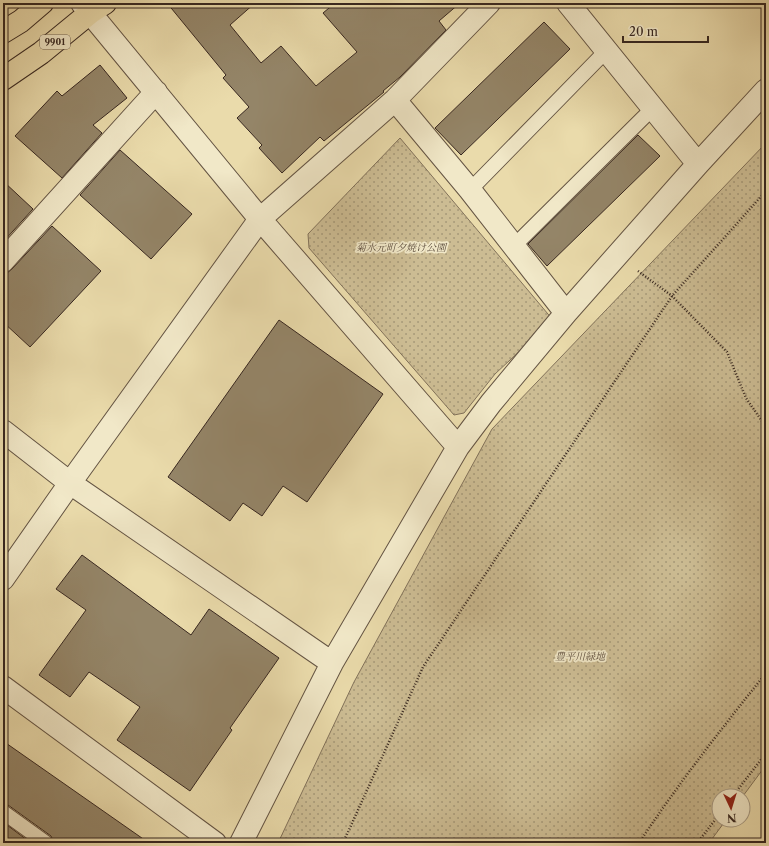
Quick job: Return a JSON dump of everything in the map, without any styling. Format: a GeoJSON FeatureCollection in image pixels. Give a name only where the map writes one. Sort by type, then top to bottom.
{"type":"FeatureCollection","features":[{"type":"Feature","properties":{"kind":"main road"},"geometry":{"type":"LineString","coordinates":[[3,32],[21,21],[42,3]]}},
{"type":"Feature","properties":{"kind":"main road","name":"9901"},"geometry":{"type":"LineString","coordinates":[[3,79],[41,53],[92,6]]}},
{"type":"Feature","properties":{"kind":"street"},"geometry":{"type":"LineString","coordinates":[[3,579],[70,483],[260,219],[395,100],[489,3]]}},
{"type":"Feature","properties":{"kind":"street"},"geometry":{"type":"LineString","coordinates":[[568,3],[698,164]]}},
{"type":"Feature","properties":{"kind":"street"},"geometry":{"type":"LineString","coordinates":[[92,6],[156,92],[260,219],[458,447]]}},
{"type":"Feature","properties":{"kind":"street"},"geometry":{"type":"LineString","coordinates":[[241,843],[332,663],[458,447],[490,403],[566,313],[698,164],[766,90]]}},
{"type":"Feature","properties":{"kind":"street"},"geometry":{"type":"LineString","coordinates":[[3,261],[156,92]]}},
{"type":"Feature","properties":{"kind":"street"},"geometry":{"type":"LineString","coordinates":[[395,100],[470,190],[566,313]]}},
{"type":"Feature","properties":{"kind":"street"},"geometry":{"type":"LineString","coordinates":[[3,431],[70,483],[332,663]]}},
{"type":"Feature","properties":{"kind":"street"},"geometry":{"type":"LineString","coordinates":[[3,688],[215,843]]}},
{"type":"Feature","properties":{"kind":"lane"},"geometry":{"type":"LineString","coordinates":[[470,190],[606,51]]}},
{"type":"Feature","properties":{"kind":"lane"},"geometry":{"type":"LineString","coordinates":[[514,246],[653,108]]}},
{"type":"Feature","properties":{"kind":"lane"},"geometry":{"type":"LineString","coordinates":[[3,812],[46,843]]}},
{"type":"Feature","properties":{"kind":"path"},"geometry":{"type":"LineString","coordinates":[[344,843],[423,668],[672,296],[766,191]]}},
{"type":"Feature","properties":{"kind":"path"},"geometry":{"type":"LineString","coordinates":[[617,256],[672,296],[727,352],[746,398],[766,427]]}},
{"type":"Feature","properties":{"kind":"path"},"geometry":{"type":"LineString","coordinates":[[639,843],[660,811],[721,729],[766,673]]}},
{"type":"Feature","properties":{"kind":"path"},"geometry":{"type":"LineString","coordinates":[[739,788],[766,753]]}},
{"type":"Feature","properties":{"kind":"path"},"geometry":{"type":"LineString","coordinates":[[698,843],[711,826]]}},
{"type":"Feature","properties":{"kind":"green space","name":"菊水元町夕焼け公園"},"geometry":{"type":"Polygon","coordinates":[[[400,138],[553,320],[495,374],[464,413],[454,415],[309,248],[308,234],[400,138]]]}},
{"type":"Feature","properties":{"kind":"green space","name":"豊平川緑地"},"geometry":{"type":"Polygon","coordinates":[[[766,143],[766,765],[749,788],[711,788],[711,828],[720,828],[709,843],[278,843],[354,682],[492,429],[766,143]]]}},
{"type":"Feature","properties":{"kind":"building"},"geometry":{"type":"Polygon","coordinates":[[[167,3],[255,3],[230,25],[261,63],[281,46],[316,86],[357,52],[323,13],[335,3],[460,3],[439,21],[446,30],[400,77],[324,141],[320,137],[282,173],[259,148],[262,145],[237,118],[249,107],[223,78],[226,75],[167,3]]]}},
{"type":"Feature","properties":{"kind":"building"},"geometry":{"type":"Polygon","coordinates":[[[544,22],[570,49],[461,155],[435,128],[544,22]]]}},
{"type":"Feature","properties":{"kind":"building"},"geometry":{"type":"Polygon","coordinates":[[[100,65],[127,98],[93,125],[102,133],[62,178],[15,136],[57,91],[62,96],[100,65]]]}},
{"type":"Feature","properties":{"kind":"building"},"geometry":{"type":"Polygon","coordinates":[[[638,135],[660,156],[547,266],[528,244],[638,135]]]}},
{"type":"Feature","properties":{"kind":"building"},"geometry":{"type":"Polygon","coordinates":[[[120,150],[192,214],[151,259],[80,195],[120,150]]]}},
{"type":"Feature","properties":{"kind":"building"},"geometry":{"type":"Polygon","coordinates":[[[3,181],[33,209],[3,242],[3,181]]]}},
{"type":"Feature","properties":{"kind":"building"},"geometry":{"type":"Polygon","coordinates":[[[52,226],[101,271],[30,347],[3,322],[3,273],[7,273],[12,269],[52,226]]]}},
{"type":"Feature","properties":{"kind":"building"},"geometry":{"type":"Polygon","coordinates":[[[279,320],[383,394],[307,502],[283,486],[262,516],[243,503],[230,521],[168,477],[279,320]]]}},
{"type":"Feature","properties":{"kind":"building"},"geometry":{"type":"Polygon","coordinates":[[[82,555],[191,635],[209,609],[279,658],[230,728],[232,730],[190,791],[117,740],[140,707],[89,672],[70,697],[39,675],[86,610],[56,589],[82,555]]]}},
{"type":"Feature","properties":{"kind":"building"},"geometry":{"type":"Polygon","coordinates":[[[3,741],[149,843],[54,843],[51,836],[8,805],[3,804],[3,741]]]}},
{"type":"Feature","properties":{"kind":"building"},"geometry":{"type":"Polygon","coordinates":[[[3,822],[31,843],[3,843],[3,822]]]}}]}
